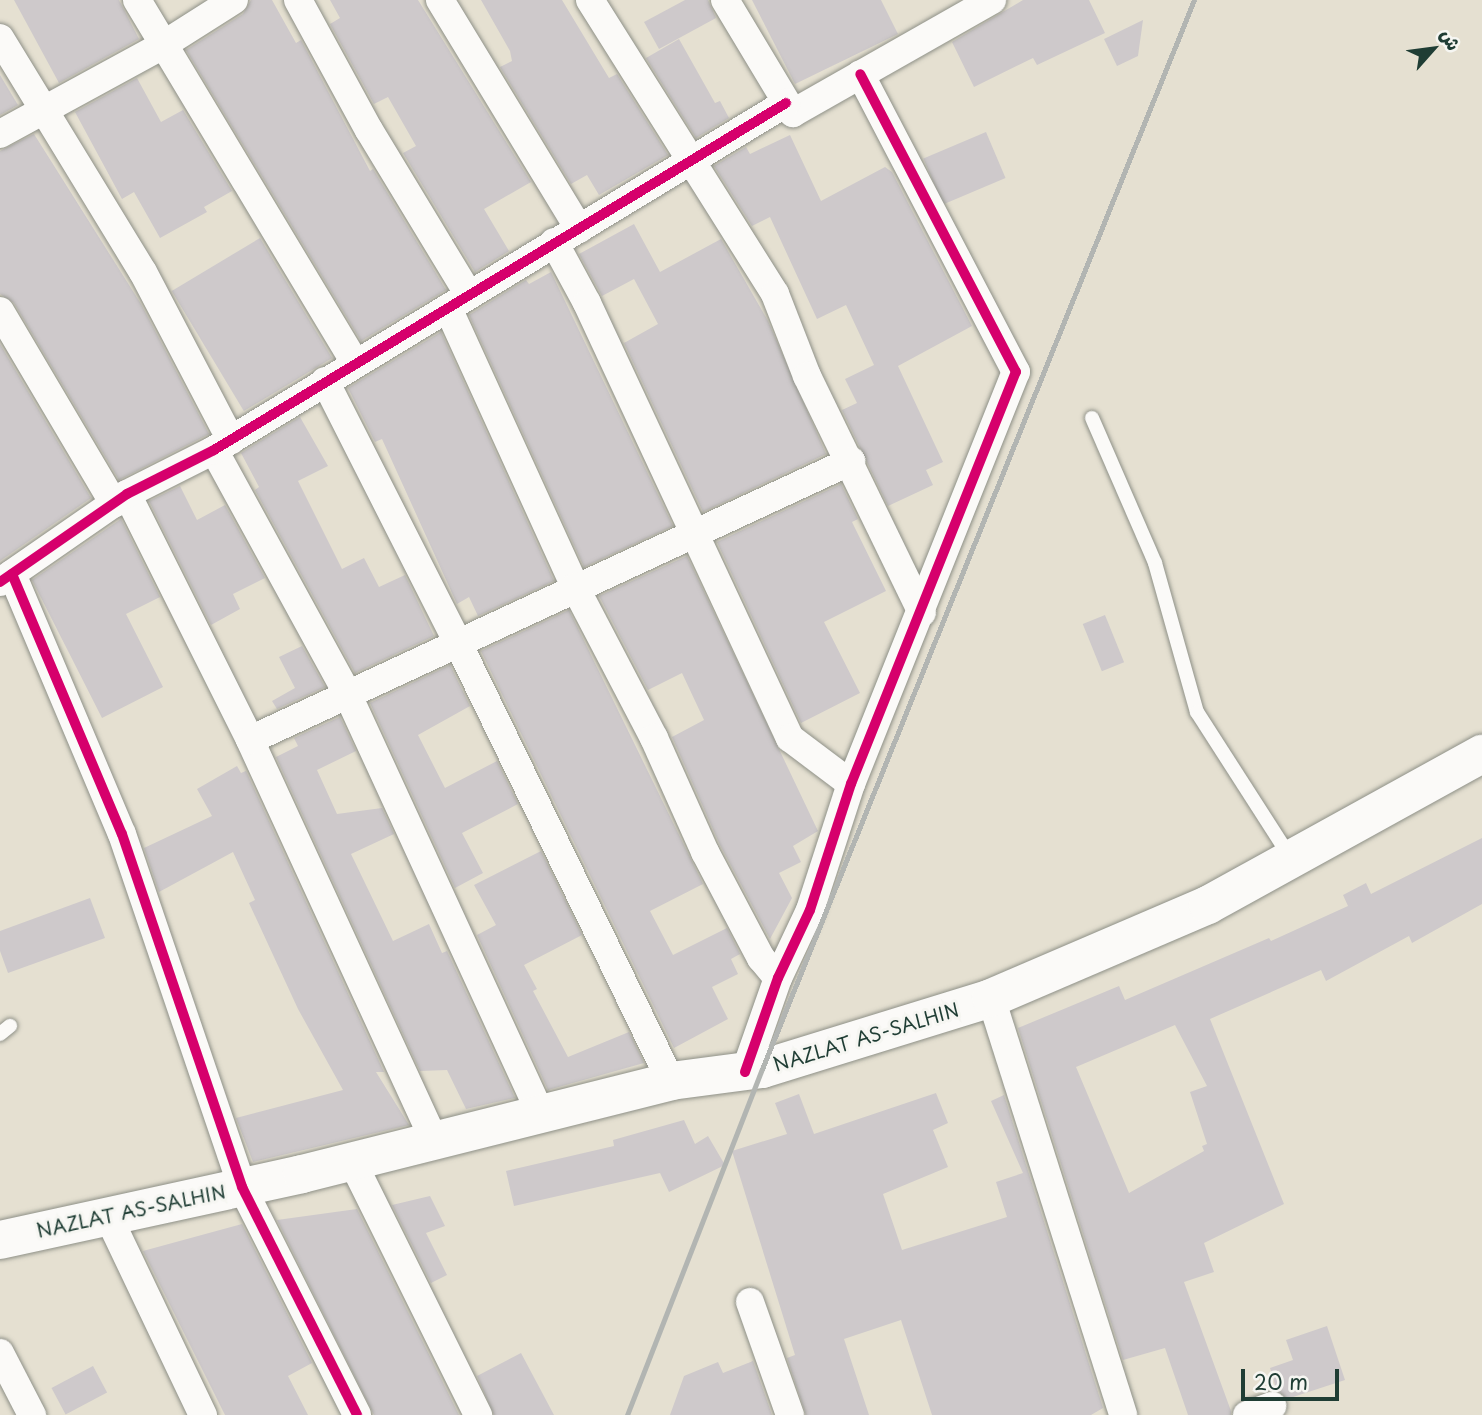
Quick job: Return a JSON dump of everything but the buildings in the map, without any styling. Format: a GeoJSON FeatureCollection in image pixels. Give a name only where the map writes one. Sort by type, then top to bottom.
{"type":"FeatureCollection","features":[{"type":"Feature","properties":{"kind":"main road","name":"NAZLAT AS-SALHIN"},"geometry":{"type":"LineString","coordinates":[[0,1240],[352,1161],[671,1081],[745,1072],[990,998],[1208,905],[1482,754]]}},
{"type":"Feature","properties":{"kind":"street"},"geometry":{"type":"LineString","coordinates":[[137,0],[355,363]]}},
{"type":"Feature","properties":{"kind":"street"},"geometry":{"type":"LineString","coordinates":[[0,134],[163,45],[234,0]]}},
{"type":"Feature","properties":{"kind":"street"},"geometry":{"type":"LineString","coordinates":[[298,0],[459,301],[575,587],[623,676],[705,852],[761,958],[778,978]]}},
{"type":"Feature","properties":{"kind":"street"},"geometry":{"type":"LineString","coordinates":[[440,0],[579,229]]}},
{"type":"Feature","properties":{"kind":"street"},"geometry":{"type":"LineString","coordinates":[[590,0],[775,294],[807,376],[851,461],[922,613]]}},
{"type":"Feature","properties":{"kind":"street"},"geometry":{"type":"LineString","coordinates":[[725,0],[793,113],[992,0]]}},
{"type":"Feature","properties":{"kind":"street"},"geometry":{"type":"LineString","coordinates":[[0,38],[41,111],[143,272],[222,445],[348,695],[541,1115]]}},
{"type":"Feature","properties":{"kind":"street"},"geometry":{"type":"LineString","coordinates":[[745,1072],[778,978],[810,909],[851,784],[922,613],[1016,372],[860,74]]}},
{"type":"Feature","properties":{"kind":"street"},"geometry":{"type":"LineString","coordinates":[[357,1415],[242,1187],[122,834],[6,578],[121,499],[222,445],[786,103]]}},
{"type":"Feature","properties":{"kind":"street"},"geometry":{"type":"LineString","coordinates":[[554,242],[790,738],[851,784]]}},
{"type":"Feature","properties":{"kind":"street"},"geometry":{"type":"LineString","coordinates":[[0,311],[121,499],[250,740],[434,1140]]}},
{"type":"Feature","properties":{"kind":"street"},"geometry":{"type":"LineString","coordinates":[[325,382],[458,643],[671,1081]]}},
{"type":"Feature","properties":{"kind":"street"},"geometry":{"type":"LineString","coordinates":[[250,740],[851,461]]}},
{"type":"Feature","properties":{"kind":"street"},"geometry":{"type":"LineString","coordinates":[[990,998],[1124,1415]]}},
{"type":"Feature","properties":{"kind":"street"},"geometry":{"type":"LineString","coordinates":[[352,1161],[478,1415]]}},
{"type":"Feature","properties":{"kind":"street"},"geometry":{"type":"LineString","coordinates":[[108,1216],[203,1415]]}},
{"type":"Feature","properties":{"kind":"street"},"geometry":{"type":"LineString","coordinates":[[750,1302],[790,1415]]}},
{"type":"Feature","properties":{"kind":"street"},"geometry":{"type":"LineString","coordinates":[[0,1353],[32,1415]]}},
{"type":"Feature","properties":{"kind":"lane"},"geometry":{"type":"LineString","coordinates":[[1092,418],[1155,563],[1197,712],[1293,860]]}},
{"type":"Feature","properties":{"kind":"railway"},"geometry":{"type":"LineString","coordinates":[[627,1415],[762,1069],[1194,0]]}},
{"type":"Feature","properties":{"kind":"cycle path"},"geometry":{"type":"LineString","coordinates":[[745,1072],[778,978],[810,910],[851,784],[1016,372],[860,74]]}},
{"type":"Feature","properties":{"kind":"cycle path"},"geometry":{"type":"LineString","coordinates":[[0,582],[127,494],[214,450],[786,103]]}},
{"type":"Feature","properties":{"kind":"cycle path"},"geometry":{"type":"LineString","coordinates":[[12,574],[122,834],[242,1187],[357,1415]]}}]}
